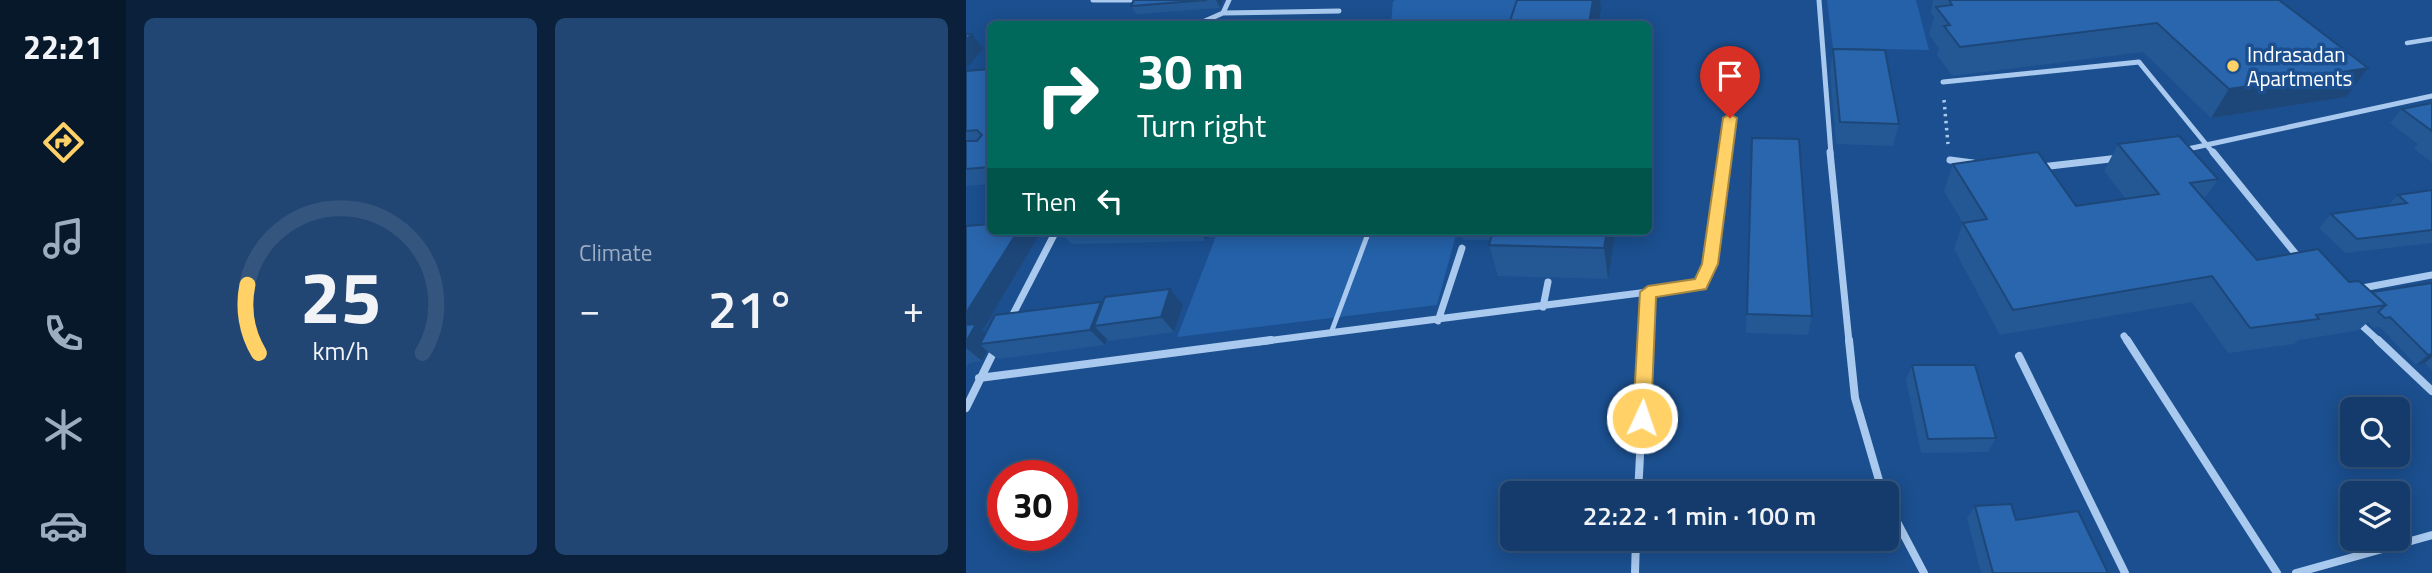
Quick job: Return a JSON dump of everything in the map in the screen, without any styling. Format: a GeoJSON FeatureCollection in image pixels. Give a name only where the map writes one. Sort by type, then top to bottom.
{"type":"FeatureCollection","features":[{"type":"Feature","properties":{"kind":"street"},"geometry":{"type":"LineString","coordinates":[[1093,0],[1130,0]]}},
{"type":"Feature","properties":{"kind":"street"},"geometry":{"type":"LineString","coordinates":[[1223,13],[1229,0]]}},
{"type":"Feature","properties":{"kind":"street"},"geometry":{"type":"LineString","coordinates":[[1819,0],[1822,68],[1856,398],[1879,481]]}},
{"type":"Feature","properties":{"kind":"street"},"geometry":{"type":"LineString","coordinates":[[1205,21],[1223,13],[1339,12]]}},
{"type":"Feature","properties":{"kind":"street"},"geometry":{"type":"LineString","coordinates":[[1943,82],[2139,62],[2303,262]]}},
{"type":"Feature","properties":{"kind":"street"},"geometry":{"type":"LineString","coordinates":[[2180,150],[2432,96]]}},
{"type":"Feature","properties":{"kind":"street"},"geometry":{"type":"LineString","coordinates":[[979,378],[1438,321],[1700,284],[1710,264],[1730,118]]}},
{"type":"Feature","properties":{"kind":"street"},"geometry":{"type":"LineString","coordinates":[[2036,167],[2129,157]]}},
{"type":"Feature","properties":{"kind":"street"},"geometry":{"type":"LineString","coordinates":[[1950,160],[1986,164]]}},
{"type":"Feature","properties":{"kind":"street"},"geometry":{"type":"LineString","coordinates":[[1004,332],[1054,235]]}},
{"type":"Feature","properties":{"kind":"street"},"geometry":{"type":"LineString","coordinates":[[1438,321],[1462,248]]}},
{"type":"Feature","properties":{"kind":"street"},"geometry":{"type":"LineString","coordinates":[[2342,292],[2432,275]]}},
{"type":"Feature","properties":{"kind":"street"},"geometry":{"type":"LineString","coordinates":[[1543,307],[1548,282]]}},
{"type":"Feature","properties":{"kind":"street"},"geometry":{"type":"LineString","coordinates":[[1639,481],[1648,292]]}},
{"type":"Feature","properties":{"kind":"street"},"geometry":{"type":"LineString","coordinates":[[2348,312],[2432,391]]}},
{"type":"Feature","properties":{"kind":"street"},"geometry":{"type":"LineString","coordinates":[[2124,337],[2277,573]]}},
{"type":"Feature","properties":{"kind":"street"},"geometry":{"type":"LineString","coordinates":[[966,408],[998,343]]}},
{"type":"Feature","properties":{"kind":"street"},"geometry":{"type":"LineString","coordinates":[[2019,356],[2125,573]]}},
{"type":"Feature","properties":{"kind":"street"},"geometry":{"type":"LineString","coordinates":[[1899,529],[1924,573]]}},
{"type":"Feature","properties":{"kind":"street"},"geometry":{"type":"LineString","coordinates":[[2296,573],[2432,535]]}},
{"type":"Feature","properties":{"kind":"street"},"geometry":{"type":"LineString","coordinates":[[1635,573],[1636,551]]}},
{"type":"Feature","properties":{"kind":"lane"},"geometry":{"type":"LineString","coordinates":[[2407,43],[2432,39]]}},
{"type":"Feature","properties":{"kind":"lane"},"geometry":{"type":"LineString","coordinates":[[1331,333],[1368,235]]}},
{"type":"Feature","properties":{"kind":"path"},"geometry":{"type":"LineString","coordinates":[[1943,82],[1950,160]]}},
{"type":"Feature","properties":{"kind":"shaded area"},"geometry":{"type":"Polygon","coordinates":[[[1565,0],[1521,21],[1391,21],[1393,1],[1565,0]]]}},
{"type":"Feature","properties":{"kind":"shaded area"},"geometry":{"type":"Polygon","coordinates":[[[1827,0],[1916,0],[1929,50],[1833,48],[1827,0]]]}},
{"type":"Feature","properties":{"kind":"shaded area"},"geometry":{"type":"Polygon","coordinates":[[[1216,235],[1456,235],[1437,305],[1177,337],[1216,235]]]}},
{"type":"Feature","properties":{"kind":"building"},"geometry":{"type":"Polygon","coordinates":[[[1134,0],[1207,0],[1131,6],[1134,0]]]}},
{"type":"Feature","properties":{"kind":"building"},"geometry":{"type":"Polygon","coordinates":[[[1517,0],[1593,0],[1590,21],[1510,21],[1517,0]]]}},
{"type":"Feature","properties":{"kind":"building"},"geometry":{"type":"Polygon","coordinates":[[[1949,0],[2279,0],[2368,68],[2229,89],[2157,23],[1960,47],[1944,26],[1950,25],[1936,7],[1952,5],[1949,0]]]}},
{"type":"Feature","properties":{"kind":"building"},"geometry":{"type":"Polygon","coordinates":[[[1833,49],[1885,50],[1899,124],[1840,122],[1833,49]]]}},
{"type":"Feature","properties":{"kind":"building"},"geometry":{"type":"Polygon","coordinates":[[[987,69],[987,167],[966,169],[966,141],[977,141],[982,135],[977,130],[966,131],[966,71],[987,69]]]}},
{"type":"Feature","properties":{"kind":"building"},"geometry":{"type":"Polygon","coordinates":[[[2432,103],[2432,131],[2402,109],[2432,103]]]}},
{"type":"Feature","properties":{"kind":"building"},"geometry":{"type":"Polygon","coordinates":[[[2179,136],[2218,179],[2190,183],[2257,260],[2318,249],[2349,282],[2359,281],[2386,305],[2316,315],[2319,319],[2250,328],[2212,276],[2013,310],[1963,223],[1987,219],[1953,164],[2038,152],[2076,206],[2159,194],[2118,144],[2179,136]]]}},
{"type":"Feature","properties":{"kind":"building"},"geometry":{"type":"Polygon","coordinates":[[[1752,138],[1799,139],[1812,316],[1747,314],[1752,138]]]}},
{"type":"Feature","properties":{"kind":"building"},"geometry":{"type":"Polygon","coordinates":[[[2432,190],[2432,230],[2357,239],[2331,214],[2407,203],[2398,195],[2432,190]]]}},
{"type":"Feature","properties":{"kind":"building"},"geometry":{"type":"Polygon","coordinates":[[[987,224],[987,235],[1015,235],[966,313],[966,226],[987,224]]]}},
{"type":"Feature","properties":{"kind":"building"},"geometry":{"type":"Polygon","coordinates":[[[1492,235],[1606,235],[1604,248],[1489,245],[1492,235]]]}},
{"type":"Feature","properties":{"kind":"building"},"geometry":{"type":"Polygon","coordinates":[[[2432,283],[2432,354],[2428,355],[2390,317],[2385,318],[2378,312],[2386,305],[2372,292],[2432,283]]]}},
{"type":"Feature","properties":{"kind":"building"},"geometry":{"type":"Polygon","coordinates":[[[1170,289],[1161,317],[1094,326],[1105,297],[1170,289]]]}},
{"type":"Feature","properties":{"kind":"building"},"geometry":{"type":"Polygon","coordinates":[[[1101,302],[1090,330],[980,344],[995,315],[1101,302]]]}},
{"type":"Feature","properties":{"kind":"building"},"geometry":{"type":"Polygon","coordinates":[[[976,324],[966,342],[966,325],[976,324]]]}},
{"type":"Feature","properties":{"kind":"building"},"geometry":{"type":"Polygon","coordinates":[[[1912,365],[1975,365],[1996,438],[1928,439],[1912,365]]]}},
{"type":"Feature","properties":{"kind":"building"},"geometry":{"type":"Polygon","coordinates":[[[2011,504],[2016,520],[2078,511],[2108,573],[1993,573],[1975,506],[2011,504]]]}},
{"type":"Feature","properties":{"kind":"place","name":"Indrasadan Apartments"},"geometry":{"type":"Point","coordinates":[2233,66]}},
{"type":"Feature","properties":{"kind":"route"},"geometry":{"type":"LineString","coordinates":[[1642,418],[1648,292],[1700,284],[1710,264],[1730,118]]}}]}
